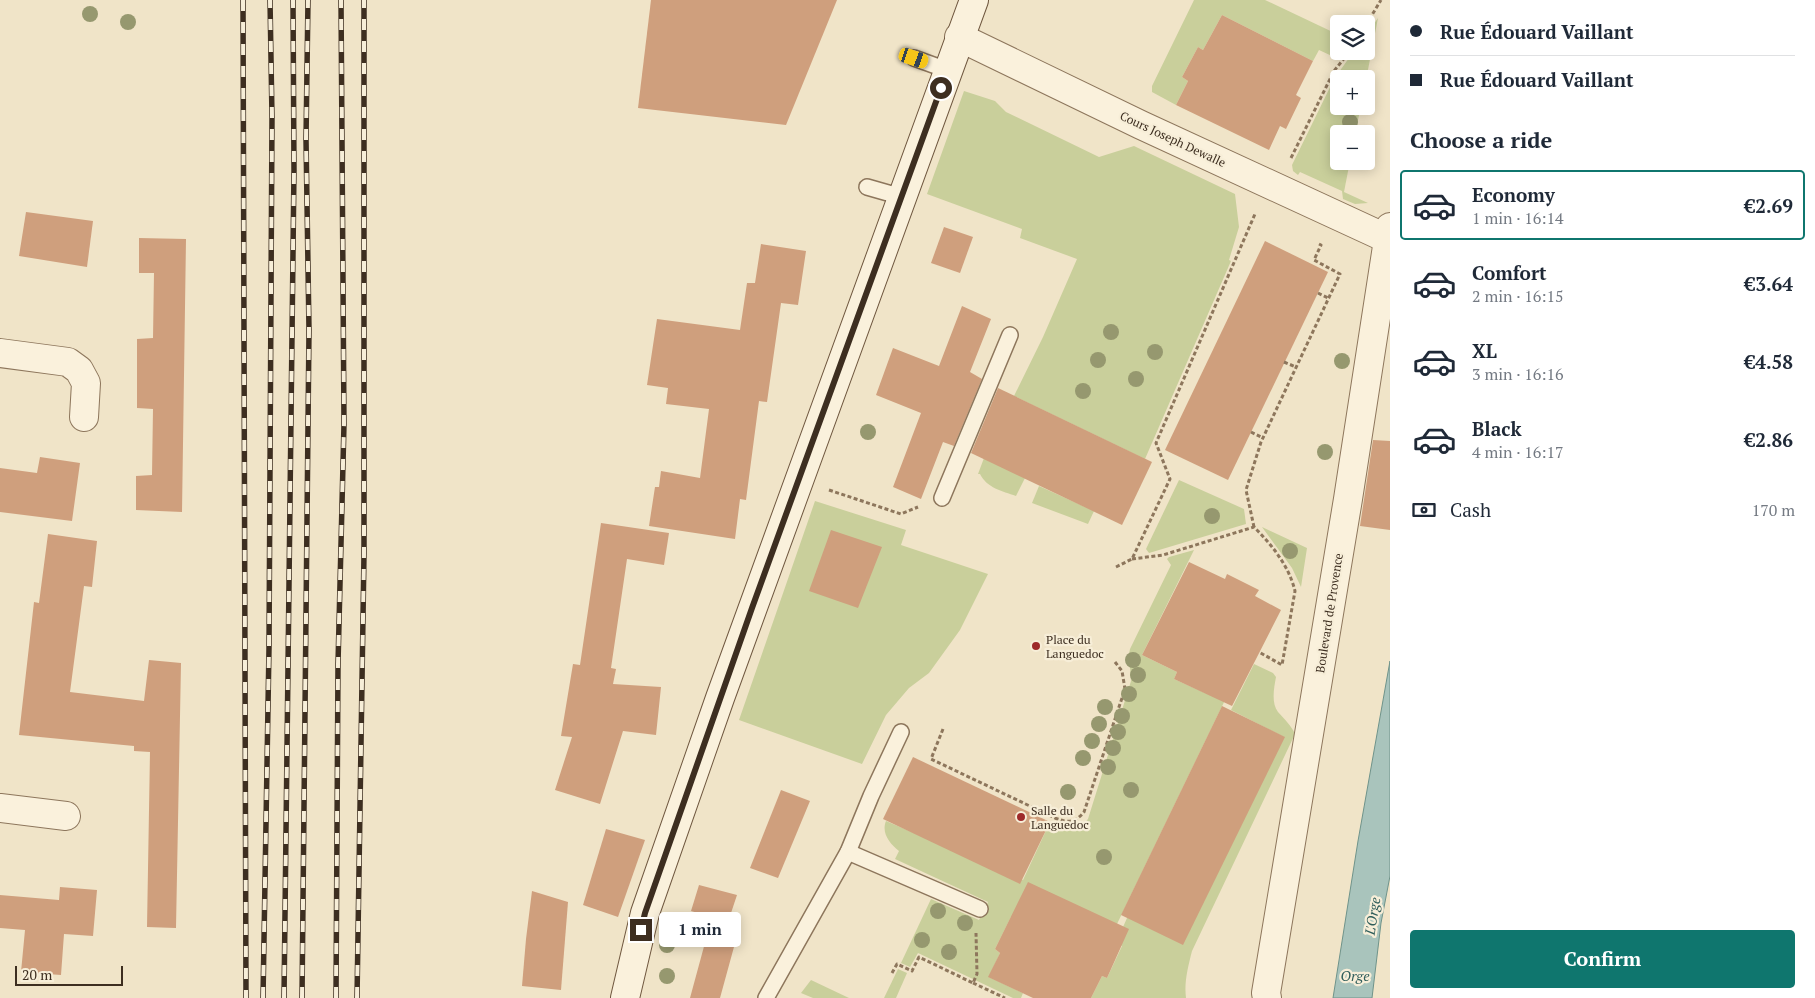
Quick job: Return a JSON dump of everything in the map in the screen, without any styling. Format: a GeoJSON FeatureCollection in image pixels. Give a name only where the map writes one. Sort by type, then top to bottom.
{"type":"FeatureCollection","features":[{"type":"Feature","properties":{"kind":"street"},"geometry":{"type":"LineString","coordinates":[[625,998],[645,913],[723,689],[974,0]]}},
{"type":"Feature","properties":{"kind":"street","name":"Cours Joseph Dewalle"},"geometry":{"type":"LineString","coordinates":[[959,37],[1141,126],[1266,182],[1389,233]]}},
{"type":"Feature","properties":{"kind":"street","name":"Boulevard de Provence"},"geometry":{"type":"LineString","coordinates":[[1267,998],[1266,992],[1348,500],[1389,233]]}},
{"type":"Feature","properties":{"kind":"street"},"geometry":{"type":"LineString","coordinates":[[0,353],[68,362],[80,370],[86,383],[84,417]]}},
{"type":"Feature","properties":{"kind":"street"},"geometry":{"type":"LineString","coordinates":[[0,808],[66,816]]}},
{"type":"Feature","properties":{"kind":"lane"},"geometry":{"type":"LineString","coordinates":[[914,58],[947,70]]}},
{"type":"Feature","properties":{"kind":"lane"},"geometry":{"type":"LineString","coordinates":[[867,187],[902,197]]}},
{"type":"Feature","properties":{"kind":"lane"},"geometry":{"type":"LineString","coordinates":[[942,498],[1010,335]]}},
{"type":"Feature","properties":{"kind":"lane"},"geometry":{"type":"LineString","coordinates":[[766,998],[848,852],[901,732]]}},
{"type":"Feature","properties":{"kind":"lane"},"geometry":{"type":"LineString","coordinates":[[848,852],[980,909]]}},
{"type":"Feature","properties":{"kind":"path"},"geometry":{"type":"LineString","coordinates":[[1372,15],[1380,0]]}},
{"type":"Feature","properties":{"kind":"path"},"geometry":{"type":"LineString","coordinates":[[1266,182],[1287,164],[1334,71],[1343,60]]}},
{"type":"Feature","properties":{"kind":"path"},"geometry":{"type":"LineString","coordinates":[[1132,559],[1170,479],[1156,442],[1255,212],[1264,216]]}},
{"type":"Feature","properties":{"kind":"path"},"geometry":{"type":"LineString","coordinates":[[1259,652],[1282,665],[1295,590],[1283,563],[1254,527],[1246,490],[1263,438],[1340,274],[1314,260],[1321,245],[1312,241]]}},
{"type":"Feature","properties":{"kind":"path"},"geometry":{"type":"LineString","coordinates":[[1318,293],[1328,298]]}},
{"type":"Feature","properties":{"kind":"path"},"geometry":{"type":"LineString","coordinates":[[1284,362],[1296,368]]}},
{"type":"Feature","properties":{"kind":"path"},"geometry":{"type":"LineString","coordinates":[[1251,432],[1263,438]]}},
{"type":"Feature","properties":{"kind":"path"},"geometry":{"type":"LineString","coordinates":[[800,480],[901,514],[942,498]]}},
{"type":"Feature","properties":{"kind":"path"},"geometry":{"type":"LineString","coordinates":[[1116,567],[1132,559],[1163,554],[1254,527]]}},
{"type":"Feature","properties":{"kind":"path"},"geometry":{"type":"LineString","coordinates":[[944,729],[931,759],[1055,818],[1068,822],[1073,821],[1084,812],[1125,689],[1122,671],[1115,662]]}},
{"type":"Feature","properties":{"kind":"path"},"geometry":{"type":"LineString","coordinates":[[973,983],[977,974],[976,918],[980,909]]}},
{"type":"Feature","properties":{"kind":"path"},"geometry":{"type":"LineString","coordinates":[[892,973],[897,964],[912,971],[918,957],[1005,998]]}},
{"type":"Feature","properties":{"kind":"green space"},"geometry":{"type":"Polygon","coordinates":[[[1194,0],[1265,0],[1330,31],[1330,55],[1319,50],[1313,61],[1222,15],[1203,50],[1198,47],[1182,77],[1188,81],[1176,105],[1152,92],[1152,86],[1194,0]]]}},
{"type":"Feature","properties":{"kind":"green space"},"geometry":{"type":"Polygon","coordinates":[[[1378,18],[1375,34],[1375,22],[1378,18]]]}},
{"type":"Feature","properties":{"kind":"green space"},"geometry":{"type":"Polygon","coordinates":[[[1348,60],[1370,60],[1368,70],[1340,70],[1348,60]]]}},
{"type":"Feature","properties":{"kind":"green space"},"geometry":{"type":"Polygon","coordinates":[[[1330,87],[1330,115],[1359,115],[1357,125],[1330,125],[1330,170],[1348,170],[1344,192],[1368,203],[1355,204],[1343,199],[1342,191],[1300,172],[1298,175],[1293,171],[1292,165],[1330,87]]]}},
{"type":"Feature","properties":{"kind":"green space"},"geometry":{"type":"Polygon","coordinates":[[[964,91],[995,101],[1006,112],[1099,157],[1134,146],[1235,194],[1239,227],[1229,260],[1231,261],[1145,459],[1014,396],[1043,337],[1077,259],[1020,238],[1022,229],[927,194],[964,91]]]}},
{"type":"Feature","properties":{"kind":"green space"},"geometry":{"type":"Polygon","coordinates":[[[984,458],[1025,478],[1016,496],[991,486],[978,474],[984,458]]]}},
{"type":"Feature","properties":{"kind":"green space"},"geometry":{"type":"Polygon","coordinates":[[[1179,480],[1244,509],[1246,524],[1149,553],[1146,549],[1179,480]]]}},
{"type":"Feature","properties":{"kind":"green space"},"geometry":{"type":"Polygon","coordinates":[[[1039,486],[1094,511],[1088,524],[1032,503],[1039,486]]]}},
{"type":"Feature","properties":{"kind":"green space"},"geometry":{"type":"Polygon","coordinates":[[[815,501],[906,530],[901,545],[988,574],[960,630],[929,673],[909,688],[886,715],[862,764],[739,720],[815,501]]]}},
{"type":"Feature","properties":{"kind":"green space"},"geometry":{"type":"Polygon","coordinates":[[[1262,527],[1307,548],[1301,587],[1292,568],[1262,527]]]}},
{"type":"Feature","properties":{"kind":"green space"},"geometry":{"type":"Polygon","coordinates":[[[1194,550],[1142,655],[1177,672],[1174,679],[1205,693],[1227,696],[1117,924],[1011,917],[995,949],[1000,953],[989,977],[1023,993],[1021,998],[1013,998],[918,953],[910,967],[901,963],[931,899],[979,920],[988,902],[895,859],[899,851],[887,838],[885,830],[886,821],[1023,880],[1050,822],[1065,828],[1074,828],[1079,827],[1088,819],[1131,681],[1130,649],[1171,565],[1167,559],[1194,550]]]}},
{"type":"Feature","properties":{"kind":"green space"},"geometry":{"type":"Polygon","coordinates":[[[1254,664],[1273,673],[1276,677],[1274,704],[1295,734],[1192,951],[1186,980],[1186,998],[1091,998],[1102,976],[1107,978],[1122,946],[1116,943],[1127,918],[1284,737],[1231,710],[1254,664]]]}},
{"type":"Feature","properties":{"kind":"green space"},"geometry":{"type":"Polygon","coordinates":[[[898,969],[907,973],[896,998],[884,998],[898,969]]]}},
{"type":"Feature","properties":{"kind":"green space"},"geometry":{"type":"Polygon","coordinates":[[[811,980],[849,998],[813,998],[801,993],[811,980]]]}},
{"type":"Feature","properties":{"kind":"water","name":"Orge"},"geometry":{"type":"Polygon","coordinates":[[[1390,661],[1390,876],[1381,923],[1372,998],[1333,998],[1358,841],[1390,661]]]}},
{"type":"Feature","properties":{"kind":"building"},"geometry":{"type":"Polygon","coordinates":[[[651,0],[837,0],[786,125],[638,108],[651,0]]]}},
{"type":"Feature","properties":{"kind":"building"},"geometry":{"type":"Polygon","coordinates":[[[1222,15],[1313,61],[1296,95],[1301,98],[1286,129],[1280,126],[1269,150],[1176,105],[1188,81],[1182,77],[1198,47],[1203,50],[1222,15]]]}},
{"type":"Feature","properties":{"kind":"building"},"geometry":{"type":"Polygon","coordinates":[[[26,212],[93,221],[87,267],[19,256],[26,212]]]}},
{"type":"Feature","properties":{"kind":"building"},"geometry":{"type":"Polygon","coordinates":[[[944,227],[973,237],[960,273],[931,263],[944,227]]]}},
{"type":"Feature","properties":{"kind":"building"},"geometry":{"type":"Polygon","coordinates":[[[139,238],[186,239],[182,512],[136,510],[136,476],[152,475],[153,409],[137,408],[137,339],[153,338],[154,273],[139,273],[139,238]]]}},
{"type":"Feature","properties":{"kind":"building"},"geometry":{"type":"Polygon","coordinates":[[[1265,241],[1328,272],[1228,480],[1165,450],[1265,241]]]}},
{"type":"Feature","properties":{"kind":"building"},"geometry":{"type":"Polygon","coordinates":[[[761,244],[806,251],[798,305],[781,303],[767,402],[759,401],[746,500],[740,499],[735,539],[649,526],[655,487],[659,487],[661,471],[700,478],[709,409],[666,404],[668,388],[647,385],[657,319],[740,330],[747,283],[755,283],[761,244]]]}},
{"type":"Feature","properties":{"kind":"building"},"geometry":{"type":"Polygon","coordinates":[[[962,306],[991,319],[970,372],[982,379],[954,446],[943,442],[921,499],[893,487],[921,413],[876,395],[893,348],[939,366],[962,306]]]}},
{"type":"Feature","properties":{"kind":"building"},"geometry":{"type":"Polygon","coordinates":[[[998,388],[1152,462],[1122,525],[971,453],[998,388]]]}},
{"type":"Feature","properties":{"kind":"building"},"geometry":{"type":"Polygon","coordinates":[[[1373,440],[1390,441],[1390,530],[1360,526],[1373,440]]]}},
{"type":"Feature","properties":{"kind":"building"},"geometry":{"type":"Polygon","coordinates":[[[40,457],[80,463],[72,521],[0,512],[0,468],[37,473],[40,457]]]}},
{"type":"Feature","properties":{"kind":"building"},"geometry":{"type":"Polygon","coordinates":[[[601,523],[669,533],[664,565],[627,559],[611,668],[616,669],[613,684],[661,687],[656,735],[623,731],[600,804],[555,790],[572,737],[561,736],[573,664],[580,665],[601,523]]]}},
{"type":"Feature","properties":{"kind":"building"},"geometry":{"type":"Polygon","coordinates":[[[831,530],[882,547],[858,608],[809,591],[831,530]]]}},
{"type":"Feature","properties":{"kind":"building"},"geometry":{"type":"Polygon","coordinates":[[[48,534],[97,541],[92,587],[84,586],[70,692],[144,701],[149,660],[181,663],[176,928],[147,927],[150,752],[134,751],[134,746],[19,735],[34,602],[39,603],[48,534]]]}},
{"type":"Feature","properties":{"kind":"building"},"geometry":{"type":"Polygon","coordinates":[[[1189,562],[1225,579],[1227,574],[1259,590],[1255,596],[1281,610],[1232,706],[1174,679],[1177,672],[1142,655],[1189,562]]]}},
{"type":"Feature","properties":{"kind":"building"},"geometry":{"type":"Polygon","coordinates":[[[1222,706],[1285,737],[1183,945],[1121,915],[1222,706]]]}},
{"type":"Feature","properties":{"kind":"building"},"geometry":{"type":"Polygon","coordinates":[[[913,757],[1050,822],[1020,884],[883,819],[913,757]]]}},
{"type":"Feature","properties":{"kind":"building"},"geometry":{"type":"Polygon","coordinates":[[[781,790],[810,801],[778,878],[750,868],[781,790]]]}},
{"type":"Feature","properties":{"kind":"building"},"geometry":{"type":"Polygon","coordinates":[[[606,829],[645,840],[618,917],[583,905],[606,829]]]}},
{"type":"Feature","properties":{"kind":"building"},"geometry":{"type":"Polygon","coordinates":[[[1028,882],[1129,929],[1107,978],[1102,976],[1091,998],[1033,998],[988,977],[1000,953],[995,949],[1028,882]]]}},
{"type":"Feature","properties":{"kind":"building"},"geometry":{"type":"Polygon","coordinates":[[[699,885],[737,895],[728,922],[740,925],[720,998],[690,998],[712,917],[691,911],[699,885]]]}},
{"type":"Feature","properties":{"kind":"building"},"geometry":{"type":"Polygon","coordinates":[[[60,887],[97,890],[93,936],[64,934],[61,975],[21,972],[25,930],[0,928],[0,895],[59,900],[60,887]]]}},
{"type":"Feature","properties":{"kind":"building"},"geometry":{"type":"Polygon","coordinates":[[[532,891],[568,902],[561,990],[522,986],[532,891]]]}},
{"type":"Feature","properties":{"kind":"railway"},"geometry":{"type":"LineString","coordinates":[[243,0],[246,998]]}},
{"type":"Feature","properties":{"kind":"railway"},"geometry":{"type":"LineString","coordinates":[[263,998],[269,648],[272,117],[270,0]]}},
{"type":"Feature","properties":{"kind":"railway"},"geometry":{"type":"LineString","coordinates":[[284,998],[294,170],[293,0]]}},
{"type":"Feature","properties":{"kind":"railway"},"geometry":{"type":"LineString","coordinates":[[302,998],[309,330],[306,139],[308,0]]}},
{"type":"Feature","properties":{"kind":"railway"},"geometry":{"type":"LineString","coordinates":[[336,998],[338,664],[344,424],[341,0]]}},
{"type":"Feature","properties":{"kind":"railway"},"geometry":{"type":"LineString","coordinates":[[357,998],[364,554],[364,0]]}},
{"type":"Feature","properties":{"kind":"place","name":"Place du Languedoc"},"geometry":{"type":"Point","coordinates":[1036,646]}},
{"type":"Feature","properties":{"kind":"place","name":"Salle du Languedoc"},"geometry":{"type":"Point","coordinates":[1021,817]}},
{"type":"Feature","properties":{"kind":"route"},"geometry":{"type":"LineString","coordinates":[[641,930],[645,913],[726,680],[941,88]]}},
{"type":"Feature","properties":{"kind":"water label","name":"L'Orge"},"geometry":{"type":"Point","coordinates":[1372,916]}}]}
